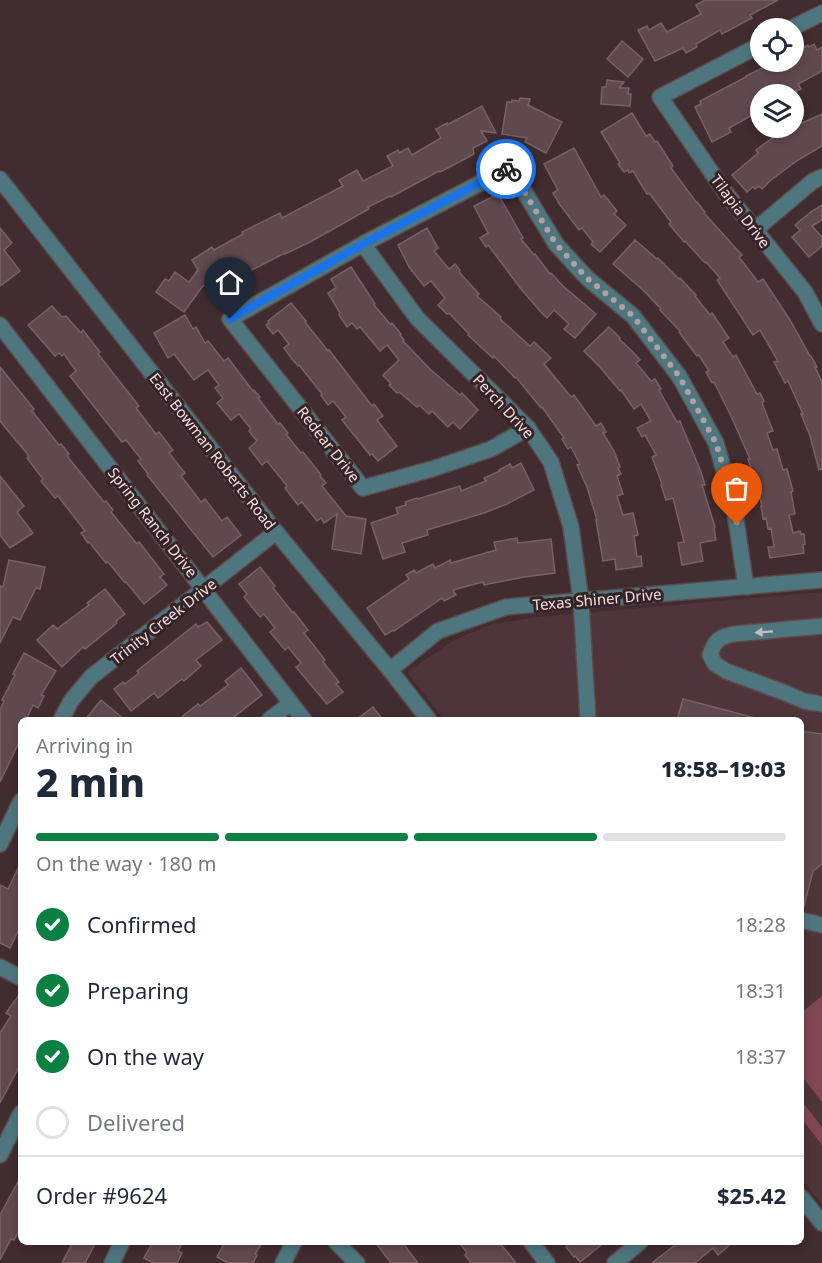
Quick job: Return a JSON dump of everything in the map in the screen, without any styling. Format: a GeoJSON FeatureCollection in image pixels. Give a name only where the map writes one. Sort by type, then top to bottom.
{"type":"FeatureCollection","features":[{"type":"Feature","properties":{"kind":"street"},"geometry":{"type":"LineString","coordinates":[[804,22],[822,13]]}},
{"type":"Feature","properties":{"kind":"street","name":"Tilapia Drive"},"geometry":{"type":"LineString","coordinates":[[750,50],[660,97],[725,192],[805,292],[822,324]]}},
{"type":"Feature","properties":{"kind":"street"},"geometry":{"type":"LineString","coordinates":[[363,244],[508,168],[556,244],[587,278],[633,316],[679,376],[716,443],[735,506],[746,587]]}},
{"type":"Feature","properties":{"kind":"street"},"geometry":{"type":"LineString","coordinates":[[755,230],[813,181],[822,177]]}},
{"type":"Feature","properties":{"kind":"street","name":"East Bowman Roberts Road"},"geometry":{"type":"LineString","coordinates":[[0,179],[276,532],[427,717]]}},
{"type":"Feature","properties":{"kind":"street","name":"Redear Drive"},"geometry":{"type":"LineString","coordinates":[[363,244],[230,319],[363,488],[432,469],[491,449],[528,428]]}},
{"type":"Feature","properties":{"kind":"street","name":"Perch Drive"},"geometry":{"type":"LineString","coordinates":[[363,244],[417,318],[528,428],[551,462],[571,527],[581,601],[588,717]]}},
{"type":"Feature","properties":{"kind":"street","name":"Spring Ranch Drive"},"geometry":{"type":"LineString","coordinates":[[0,325],[302,717]]}},
{"type":"Feature","properties":{"kind":"street","name":"Trinity Creek Drive"},"geometry":{"type":"LineString","coordinates":[[63,717],[71,701],[91,677],[276,532]]}},
{"type":"Feature","properties":{"kind":"street","name":"Texas Shiner Drive"},"geometry":{"type":"LineString","coordinates":[[390,670],[438,631],[507,608],[822,580]]}},
{"type":"Feature","properties":{"kind":"street"},"geometry":{"type":"LineString","coordinates":[[822,626],[722,636],[714,644],[710,655],[715,664],[726,671],[804,701],[822,704]]}},
{"type":"Feature","properties":{"kind":"street"},"geometry":{"type":"LineString","coordinates":[[273,717],[291,703]]}},
{"type":"Feature","properties":{"kind":"street"},"geometry":{"type":"LineString","coordinates":[[0,844],[18,807]]}},
{"type":"Feature","properties":{"kind":"street"},"geometry":{"type":"LineString","coordinates":[[0,967],[18,976]]}},
{"type":"Feature","properties":{"kind":"street"},"geometry":{"type":"LineString","coordinates":[[0,1155],[18,1119]]}},
{"type":"Feature","properties":{"kind":"street"},"geometry":{"type":"LineString","coordinates":[[804,1201],[822,1223]]}},
{"type":"Feature","properties":{"kind":"street"},"geometry":{"type":"LineString","coordinates":[[112,1263],[121,1245]]}},
{"type":"Feature","properties":{"kind":"street"},"geometry":{"type":"LineString","coordinates":[[283,1263],[292,1245]]}},
{"type":"Feature","properties":{"kind":"street"},"geometry":{"type":"LineString","coordinates":[[339,1245],[357,1263]]}},
{"type":"Feature","properties":{"kind":"street"},"geometry":{"type":"LineString","coordinates":[[533,1245],[547,1263]]}},
{"type":"Feature","properties":{"kind":"street"},"geometry":{"type":"LineString","coordinates":[[615,1263],[636,1245]]}},
{"type":"Feature","properties":{"kind":"shaded area"},"geometry":{"type":"Polygon","coordinates":[[[822,592],[822,1205],[804,1182],[804,717],[442,717],[407,672],[456,639],[492,624],[538,617],[822,592]]]}},
{"type":"Feature","properties":{"kind":"shaded area"},"geometry":{"type":"Polygon","coordinates":[[[822,996],[822,1102],[804,1079],[804,1011],[822,996]]]}},
{"type":"Feature","properties":{"kind":"shaded area"},"geometry":{"type":"Polygon","coordinates":[[[804,1104],[822,1127],[822,1145],[804,1122],[804,1104]]]}},
{"type":"Feature","properties":{"kind":"building"},"geometry":{"type":"Polygon","coordinates":[[[705,0],[778,0],[750,15],[752,18],[722,34],[720,30],[696,44],[697,47],[686,53],[683,48],[655,61],[638,30],[647,26],[649,30],[661,23],[667,32],[701,14],[696,5],[705,0]]]}},
{"type":"Feature","properties":{"kind":"building"},"geometry":{"type":"Polygon","coordinates":[[[622,41],[643,59],[628,77],[607,59],[622,41]]]}},
{"type":"Feature","properties":{"kind":"building"},"geometry":{"type":"Polygon","coordinates":[[[814,44],[817,50],[822,47],[822,71],[798,84],[750,84],[750,116],[729,128],[731,132],[712,142],[695,107],[701,104],[700,101],[754,72],[804,72],[804,47],[808,45],[809,47],[814,44]]]}},
{"type":"Feature","properties":{"kind":"building"},"geometry":{"type":"Polygon","coordinates":[[[607,80],[624,82],[619,88],[629,88],[630,106],[601,104],[602,87],[606,87],[607,80]]]}},
{"type":"Feature","properties":{"kind":"building"},"geometry":{"type":"Polygon","coordinates":[[[520,98],[530,99],[528,105],[562,122],[546,153],[525,142],[527,138],[502,134],[507,102],[519,101],[520,98]]]}},
{"type":"Feature","properties":{"kind":"building"},"geometry":{"type":"Polygon","coordinates":[[[482,106],[496,133],[481,131],[487,141],[473,148],[474,154],[368,207],[369,209],[310,242],[236,278],[231,268],[202,287],[184,312],[156,292],[165,279],[169,281],[175,272],[189,282],[198,270],[192,260],[212,247],[214,250],[243,234],[242,232],[280,213],[282,218],[343,186],[339,180],[357,170],[363,181],[393,166],[387,156],[408,148],[412,155],[441,138],[436,129],[482,106]]]}},
{"type":"Feature","properties":{"kind":"building"},"geometry":{"type":"Polygon","coordinates":[[[632,113],[646,136],[650,134],[655,142],[657,141],[673,166],[671,168],[704,213],[742,255],[739,257],[758,282],[763,279],[817,367],[815,367],[822,382],[822,469],[819,470],[810,436],[801,414],[803,414],[788,381],[785,383],[774,362],[778,361],[760,330],[753,335],[717,280],[720,278],[669,224],[671,222],[649,193],[647,194],[633,171],[624,172],[618,164],[620,163],[601,132],[632,113]]]}},
{"type":"Feature","properties":{"kind":"building"},"geometry":{"type":"Polygon","coordinates":[[[822,114],[822,146],[798,160],[762,189],[759,186],[755,189],[753,187],[747,192],[732,175],[758,153],[756,150],[772,138],[804,138],[804,122],[822,114]]]}},
{"type":"Feature","properties":{"kind":"building"},"geometry":{"type":"Polygon","coordinates":[[[574,148],[601,197],[604,195],[617,211],[614,214],[626,225],[600,252],[591,244],[593,242],[582,228],[579,230],[560,205],[553,193],[558,190],[544,164],[574,148]]]}},
{"type":"Feature","properties":{"kind":"building"},"geometry":{"type":"Polygon","coordinates":[[[498,194],[523,238],[521,239],[534,255],[550,274],[596,314],[575,338],[564,329],[569,324],[554,310],[547,318],[540,311],[480,238],[488,233],[474,206],[498,194]]]}},
{"type":"Feature","properties":{"kind":"building"},"geometry":{"type":"Polygon","coordinates":[[[822,205],[822,220],[812,226],[822,237],[822,246],[809,257],[792,237],[800,230],[795,225],[822,205]]]}},
{"type":"Feature","properties":{"kind":"building"},"geometry":{"type":"Polygon","coordinates":[[[0,228],[12,243],[4,250],[20,271],[0,286],[0,228]]]}},
{"type":"Feature","properties":{"kind":"building"},"geometry":{"type":"Polygon","coordinates":[[[427,228],[438,248],[434,251],[449,269],[455,264],[459,272],[479,294],[477,296],[501,317],[500,319],[530,346],[534,342],[551,358],[544,364],[571,397],[574,395],[596,426],[601,423],[606,432],[603,433],[620,467],[618,468],[621,474],[617,476],[623,494],[617,496],[623,515],[633,513],[638,535],[634,536],[637,557],[641,556],[642,566],[616,570],[615,559],[603,561],[597,520],[587,487],[577,465],[580,464],[571,447],[568,449],[562,439],[564,438],[542,407],[516,377],[494,356],[493,358],[484,350],[449,313],[447,314],[438,305],[445,298],[431,281],[424,286],[409,267],[398,245],[427,228]]]}},
{"type":"Feature","properties":{"kind":"building"},"geometry":{"type":"Polygon","coordinates":[[[635,240],[680,278],[710,315],[712,313],[729,338],[723,342],[733,357],[736,355],[757,394],[760,393],[773,431],[767,433],[773,450],[777,449],[783,470],[787,469],[793,491],[791,492],[795,514],[789,515],[793,533],[800,531],[804,534],[804,553],[770,558],[768,547],[774,547],[771,528],[768,529],[766,518],[763,519],[762,506],[748,459],[750,459],[714,382],[712,383],[706,372],[709,371],[699,355],[697,356],[661,309],[613,264],[635,240]]]}},
{"type":"Feature","properties":{"kind":"building"},"geometry":{"type":"Polygon","coordinates":[[[351,267],[374,305],[401,334],[403,341],[431,370],[460,395],[462,393],[478,410],[460,429],[453,422],[448,427],[432,411],[429,414],[419,405],[417,407],[399,392],[397,393],[383,375],[399,360],[387,345],[380,351],[360,327],[357,329],[352,323],[347,327],[328,293],[336,288],[331,279],[351,267]]]}},
{"type":"Feature","properties":{"kind":"building"},"geometry":{"type":"Polygon","coordinates":[[[291,303],[372,406],[374,404],[383,416],[377,420],[397,446],[378,461],[372,454],[370,455],[342,420],[346,417],[333,401],[328,405],[322,394],[292,359],[284,348],[289,344],[278,330],[273,334],[266,325],[291,303]]]}},
{"type":"Feature","properties":{"kind":"building"},"geometry":{"type":"Polygon","coordinates":[[[52,306],[62,317],[66,316],[81,333],[83,330],[100,352],[98,354],[139,406],[136,408],[156,434],[159,432],[173,450],[169,453],[185,473],[181,476],[201,502],[205,499],[222,521],[227,517],[241,535],[213,557],[147,475],[138,461],[141,459],[126,440],[122,442],[70,376],[76,371],[64,354],[62,356],[59,353],[55,356],[28,325],[52,306]]]}},
{"type":"Feature","properties":{"kind":"building"},"geometry":{"type":"Polygon","coordinates":[[[185,315],[193,329],[196,327],[205,343],[208,341],[224,361],[228,358],[260,397],[258,398],[278,424],[280,423],[288,433],[286,434],[321,475],[326,483],[322,486],[346,516],[366,519],[361,554],[332,549],[337,514],[324,523],[321,518],[317,521],[302,502],[298,505],[285,488],[287,486],[267,461],[262,465],[249,448],[257,441],[249,431],[251,429],[239,414],[231,420],[217,403],[223,398],[215,388],[219,385],[208,370],[194,380],[174,354],[168,358],[154,333],[185,315]]]}},
{"type":"Feature","properties":{"kind":"building"},"geometry":{"type":"Polygon","coordinates":[[[609,327],[640,360],[636,363],[651,381],[655,379],[677,422],[680,421],[701,472],[705,485],[702,485],[715,527],[716,540],[700,543],[703,561],[682,565],[678,543],[684,542],[673,498],[666,500],[652,457],[656,455],[645,435],[642,437],[637,428],[651,421],[641,404],[634,409],[621,390],[584,351],[609,327]]]}},
{"type":"Feature","properties":{"kind":"building"},"geometry":{"type":"Polygon","coordinates":[[[0,367],[34,409],[32,411],[69,454],[67,456],[113,510],[111,512],[164,574],[160,577],[167,585],[144,604],[108,562],[106,563],[88,543],[81,533],[85,531],[58,496],[55,498],[41,481],[43,479],[27,458],[29,456],[0,421],[0,367]]]}},
{"type":"Feature","properties":{"kind":"building"},"geometry":{"type":"Polygon","coordinates":[[[521,463],[534,490],[484,513],[427,530],[428,535],[402,543],[405,552],[383,559],[371,523],[398,514],[396,508],[406,505],[405,502],[460,486],[461,491],[486,481],[484,478],[510,464],[512,468],[521,463]]]}},
{"type":"Feature","properties":{"kind":"building"},"geometry":{"type":"Polygon","coordinates":[[[0,476],[24,506],[17,512],[33,533],[10,548],[0,535],[0,476]]]}},
{"type":"Feature","properties":{"kind":"building"},"geometry":{"type":"Polygon","coordinates":[[[517,538],[518,543],[551,539],[555,573],[484,585],[483,582],[453,590],[456,595],[444,601],[442,598],[385,635],[367,608],[409,579],[406,575],[414,570],[416,573],[433,564],[435,568],[450,560],[451,563],[496,550],[494,542],[517,538]]]}},
{"type":"Feature","properties":{"kind":"building"},"geometry":{"type":"Polygon","coordinates":[[[9,560],[45,567],[40,589],[36,588],[20,620],[13,617],[0,643],[0,586],[3,587],[9,560]]]}},
{"type":"Feature","properties":{"kind":"building"},"geometry":{"type":"Polygon","coordinates":[[[260,567],[275,586],[273,588],[308,630],[304,633],[339,682],[336,684],[343,692],[327,704],[296,667],[301,663],[288,647],[285,650],[270,632],[275,628],[264,614],[260,617],[244,597],[247,594],[239,584],[260,567]]]}},
{"type":"Feature","properties":{"kind":"building"},"geometry":{"type":"Polygon","coordinates":[[[105,589],[125,614],[62,667],[37,640],[53,625],[57,629],[89,605],[87,603],[105,589]]]}},
{"type":"Feature","properties":{"kind":"building"},"geometry":{"type":"Polygon","coordinates":[[[207,622],[222,640],[196,660],[201,666],[184,681],[182,679],[158,698],[154,693],[131,711],[114,689],[139,673],[137,671],[196,624],[198,627],[207,622]]]}},
{"type":"Feature","properties":{"kind":"building"},"geometry":{"type":"Polygon","coordinates":[[[24,653],[56,671],[41,695],[44,696],[38,708],[33,705],[27,717],[18,717],[18,744],[0,782],[0,710],[4,701],[2,700],[15,675],[13,674],[24,653]]]}},
{"type":"Feature","properties":{"kind":"building"},"geometry":{"type":"Polygon","coordinates":[[[241,668],[262,695],[234,717],[182,717],[228,685],[225,681],[241,668]]]}},
{"type":"Feature","properties":{"kind":"building"},"geometry":{"type":"Polygon","coordinates":[[[683,699],[752,717],[678,717],[683,699]]]}},
{"type":"Feature","properties":{"kind":"building"},"geometry":{"type":"Polygon","coordinates":[[[101,700],[121,717],[87,717],[101,700]]]}},
{"type":"Feature","properties":{"kind":"building"},"geometry":{"type":"Polygon","coordinates":[[[373,707],[381,717],[360,717],[373,707]]]}},
{"type":"Feature","properties":{"kind":"building"},"geometry":{"type":"Polygon","coordinates":[[[804,731],[822,734],[822,864],[813,871],[804,906],[804,731]]]}},
{"type":"Feature","properties":{"kind":"building"},"geometry":{"type":"Polygon","coordinates":[[[18,868],[18,931],[10,948],[0,943],[0,885],[8,889],[18,868]]]}},
{"type":"Feature","properties":{"kind":"building"},"geometry":{"type":"Polygon","coordinates":[[[18,996],[18,1069],[0,1103],[0,1033],[11,1016],[6,1013],[18,996]]]}},
{"type":"Feature","properties":{"kind":"building"},"geometry":{"type":"Polygon","coordinates":[[[18,1182],[18,1233],[14,1240],[11,1239],[0,1260],[0,1215],[18,1182]]]}},
{"type":"Feature","properties":{"kind":"building"},"geometry":{"type":"Polygon","coordinates":[[[71,1245],[94,1245],[85,1263],[62,1263],[71,1245]]]}},
{"type":"Feature","properties":{"kind":"building"},"geometry":{"type":"Polygon","coordinates":[[[151,1245],[181,1245],[178,1251],[182,1253],[177,1263],[153,1263],[144,1258],[151,1245]]]}},
{"type":"Feature","properties":{"kind":"building"},"geometry":{"type":"Polygon","coordinates":[[[223,1245],[261,1245],[255,1254],[257,1255],[253,1263],[228,1263],[217,1257],[223,1245]]]}},
{"type":"Feature","properties":{"kind":"building"},"geometry":{"type":"Polygon","coordinates":[[[377,1245],[404,1245],[418,1263],[391,1263],[377,1245]]]}},
{"type":"Feature","properties":{"kind":"building"},"geometry":{"type":"Polygon","coordinates":[[[461,1245],[501,1245],[516,1263],[471,1263],[465,1255],[467,1253],[461,1245]]]}},
{"type":"Feature","properties":{"kind":"building"},"geometry":{"type":"Polygon","coordinates":[[[568,1245],[601,1245],[580,1262],[566,1247],[568,1245]]]}},
{"type":"Feature","properties":{"kind":"building"},"geometry":{"type":"Polygon","coordinates":[[[675,1245],[730,1245],[718,1255],[713,1248],[695,1263],[652,1263],[675,1245]]]}},
{"type":"Feature","properties":{"kind":"way so far"},"geometry":{"type":"LineString","coordinates":[[506,169],[508,168],[522,188],[556,244],[587,278],[633,316],[679,376],[716,443],[735,506],[737,525]]}},
{"type":"Feature","properties":{"kind":"route"},"geometry":{"type":"LineString","coordinates":[[230,319],[363,244],[506,169]]}}]}
